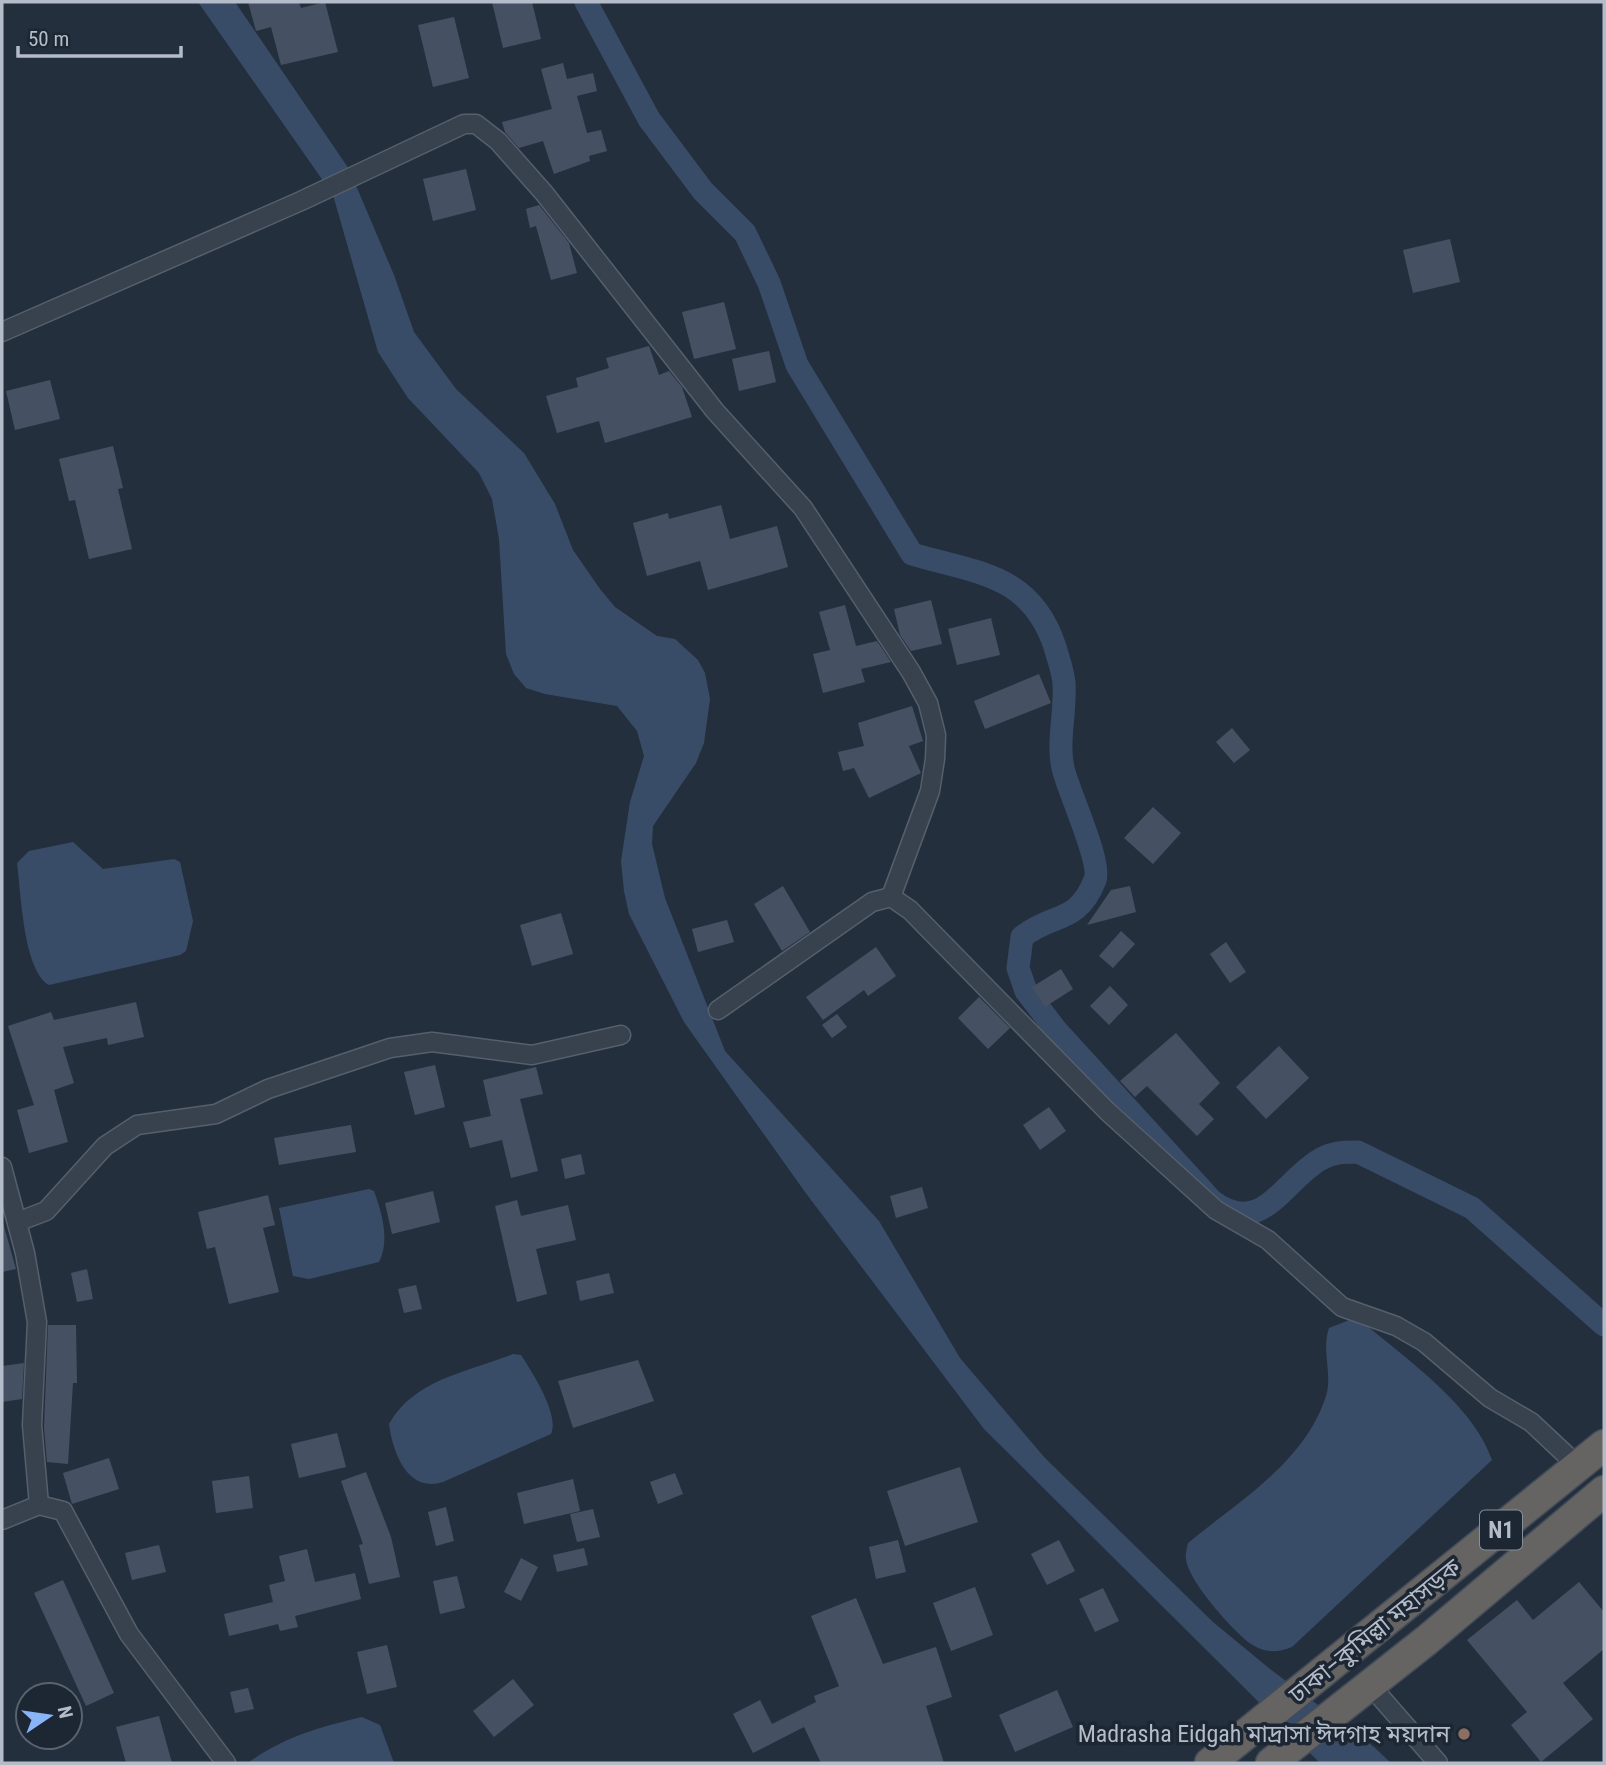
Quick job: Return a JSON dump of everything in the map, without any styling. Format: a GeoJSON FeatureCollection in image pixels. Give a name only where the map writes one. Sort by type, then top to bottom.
{"type":"FeatureCollection","features":[{"type":"Feature","properties":{"kind":"highway","name":"ঢাকা–কুমিল্লা মহাসড়ক"},"geometry":{"type":"LineString","coordinates":[[1210,1763],[1604,1445]]}},
{"type":"Feature","properties":{"kind":"highway","name":"ঢাকা–কুমিল্লা মহাসড়ক"},"geometry":{"type":"LineString","coordinates":[[1359,1693],[1427,1640],[1604,1490]]}},
{"type":"Feature","properties":{"kind":"highway","name":"N1"},"geometry":{"type":"LineString","coordinates":[[1273,1762],[1359,1693]]}},
{"type":"Feature","properties":{"kind":"street"},"geometry":{"type":"LineString","coordinates":[[2,332],[301,201],[464,124],[476,124],[498,141],[544,193],[715,411],[803,508],[911,672],[928,704],[936,735],[930,791],[891,897]]}},
{"type":"Feature","properties":{"kind":"street"},"geometry":{"type":"LineString","coordinates":[[718,1010],[872,902],[891,897]]}},
{"type":"Feature","properties":{"kind":"street"},"geometry":{"type":"LineString","coordinates":[[891,897],[909,910],[1107,1111],[1216,1210],[1268,1240],[1342,1307],[1396,1326],[1424,1342],[1490,1398],[1531,1422],[1579,1467]]}},
{"type":"Feature","properties":{"kind":"street"},"geometry":{"type":"LineString","coordinates":[[17,1222],[46,1211],[105,1146],[137,1125],[216,1114],[268,1089],[390,1048],[432,1042],[532,1055],[560,1051],[621,1035]]}},
{"type":"Feature","properties":{"kind":"street"},"geometry":{"type":"LineString","coordinates":[[2,1167],[17,1222],[37,1322],[32,1425],[38,1505]]}},
{"type":"Feature","properties":{"kind":"street"},"geometry":{"type":"LineString","coordinates":[[2,1520],[38,1505],[63,1511],[129,1634],[226,1763]]}},
{"type":"Feature","properties":{"kind":"street"},"geometry":{"type":"LineString","coordinates":[[1359,1693],[1438,1763]]}},
{"type":"Feature","properties":{"kind":"water"},"geometry":{"type":"Polygon","coordinates":[[[198,2],[235,2],[349,169],[394,275],[414,332],[456,389],[524,453],[555,504],[573,550],[600,589],[615,607],[657,636],[675,639],[698,660],[705,673],[710,699],[704,743],[696,763],[653,826],[652,844],[665,898],[725,1051],[879,1221],[960,1358],[1045,1458],[1213,1622],[1391,1763],[1320,1763],[984,1429],[805,1192],[684,1022],[629,914],[624,891],[621,861],[630,802],[644,756],[637,731],[617,706],[545,694],[526,688],[514,674],[506,654],[499,539],[492,499],[479,473],[408,398],[378,352],[333,195],[198,2]]]}},
{"type":"Feature","properties":{"kind":"water"},"geometry":{"type":"Polygon","coordinates":[[[73,842],[103,869],[174,859],[180,862],[193,921],[186,951],[180,955],[49,985],[40,977],[25,929],[17,863],[29,851],[73,842]]]}},
{"type":"Feature","properties":{"kind":"water"},"geometry":{"type":"Polygon","coordinates":[[[369,1189],[374,1191],[384,1227],[384,1245],[379,1262],[309,1279],[293,1276],[279,1208],[369,1189]]]}},
{"type":"Feature","properties":{"kind":"water"},"geometry":{"type":"Polygon","coordinates":[[[1357,1317],[1452,1400],[1469,1419],[1492,1460],[1292,1647],[1276,1651],[1261,1649],[1234,1629],[1203,1592],[1189,1568],[1186,1557],[1188,1543],[1249,1495],[1287,1460],[1303,1441],[1316,1420],[1328,1388],[1326,1345],[1329,1328],[1357,1317]]]}},
{"type":"Feature","properties":{"kind":"water"},"geometry":{"type":"Polygon","coordinates":[[[513,1354],[521,1355],[544,1394],[552,1416],[551,1434],[443,1482],[420,1482],[412,1476],[404,1468],[391,1436],[389,1424],[400,1409],[427,1387],[513,1354]]]}},
{"type":"Feature","properties":{"kind":"water"},"geometry":{"type":"Polygon","coordinates":[[[362,1717],[380,1725],[394,1763],[248,1763],[275,1746],[302,1734],[362,1717]]]}},
{"type":"Feature","properties":{"kind":"building"},"geometry":{"type":"Polygon","coordinates":[[[248,2],[299,2],[301,8],[325,2],[338,52],[281,65],[271,27],[256,31],[248,2]]]}},
{"type":"Feature","properties":{"kind":"building"},"geometry":{"type":"Polygon","coordinates":[[[492,2],[532,2],[541,39],[503,48],[492,2]]]}},
{"type":"Feature","properties":{"kind":"building"},"geometry":{"type":"Polygon","coordinates":[[[454,17],[469,78],[433,87],[418,25],[454,17]]]}},
{"type":"Feature","properties":{"kind":"building"},"geometry":{"type":"Polygon","coordinates":[[[563,63],[567,79],[593,73],[597,91],[577,96],[587,133],[601,130],[607,151],[589,156],[590,161],[554,174],[543,141],[519,148],[505,132],[502,122],[552,109],[541,69],[563,63]]]}},
{"type":"Feature","properties":{"kind":"building"},"geometry":{"type":"Polygon","coordinates":[[[466,169],[476,210],[433,221],[423,179],[466,169]]]}},
{"type":"Feature","properties":{"kind":"building"},"geometry":{"type":"Polygon","coordinates":[[[539,205],[569,243],[577,273],[551,280],[536,226],[530,228],[526,209],[539,205]]]}},
{"type":"Feature","properties":{"kind":"building"},"geometry":{"type":"Polygon","coordinates":[[[1450,239],[1460,282],[1413,293],[1403,250],[1450,239]]]}},
{"type":"Feature","properties":{"kind":"building"},"geometry":{"type":"Polygon","coordinates":[[[724,302],[736,349],[694,359],[682,312],[724,302]]]}},
{"type":"Feature","properties":{"kind":"building"},"geometry":{"type":"Polygon","coordinates":[[[649,346],[659,375],[669,371],[682,387],[692,417],[605,443],[599,421],[557,433],[546,396],[578,387],[576,378],[609,368],[606,358],[649,346]]]}},
{"type":"Feature","properties":{"kind":"building"},"geometry":{"type":"Polygon","coordinates":[[[769,351],[776,382],[739,391],[732,359],[769,351]]]}},
{"type":"Feature","properties":{"kind":"building"},"geometry":{"type":"Polygon","coordinates":[[[50,380],[60,419],[15,430],[6,391],[50,380]]]}},
{"type":"Feature","properties":{"kind":"building"},"geometry":{"type":"Polygon","coordinates":[[[113,446],[123,488],[118,489],[132,549],[89,559],[75,500],[69,501],[59,459],[113,446]]]}},
{"type":"Feature","properties":{"kind":"building"},"geometry":{"type":"Polygon","coordinates":[[[721,505],[730,539],[777,526],[788,567],[708,590],[700,561],[647,576],[633,523],[668,513],[669,519],[721,505]]]}},
{"type":"Feature","properties":{"kind":"building"},"geometry":{"type":"Polygon","coordinates":[[[931,600],[942,644],[911,651],[900,635],[894,609],[931,600]]]}},
{"type":"Feature","properties":{"kind":"building"},"geometry":{"type":"Polygon","coordinates":[[[845,605],[856,646],[877,641],[891,662],[861,669],[865,682],[823,693],[813,654],[830,650],[819,612],[845,605]]]}},
{"type":"Feature","properties":{"kind":"building"},"geometry":{"type":"Polygon","coordinates":[[[991,618],[1000,655],[957,665],[948,629],[991,618]]]}},
{"type":"Feature","properties":{"kind":"building"},"geometry":{"type":"Polygon","coordinates":[[[1039,674],[1051,703],[985,729],[974,701],[1039,674]]]}},
{"type":"Feature","properties":{"kind":"building"},"geometry":{"type":"Polygon","coordinates":[[[912,706],[923,741],[909,746],[921,773],[869,798],[854,768],[843,771],[838,752],[864,746],[858,723],[912,706]]]}},
{"type":"Feature","properties":{"kind":"building"},"geometry":{"type":"Polygon","coordinates":[[[1232,728],[1250,750],[1234,763],[1216,742],[1232,728]]]}},
{"type":"Feature","properties":{"kind":"building"},"geometry":{"type":"Polygon","coordinates":[[[1153,807],[1181,833],[1153,864],[1124,838],[1153,807]]]}},
{"type":"Feature","properties":{"kind":"building"},"geometry":{"type":"Polygon","coordinates":[[[783,886],[810,932],[782,951],[754,904],[783,886]]]}},
{"type":"Feature","properties":{"kind":"building"},"geometry":{"type":"Polygon","coordinates":[[[1130,886],[1136,912],[1087,925],[1111,890],[1130,886]]]}},
{"type":"Feature","properties":{"kind":"building"},"geometry":{"type":"Polygon","coordinates":[[[561,913],[573,954],[532,966],[520,925],[561,913]]]}},
{"type":"Feature","properties":{"kind":"building"},"geometry":{"type":"Polygon","coordinates":[[[727,920],[734,942],[698,952],[692,929],[727,920]]]}},
{"type":"Feature","properties":{"kind":"building"},"geometry":{"type":"Polygon","coordinates":[[[1121,931],[1135,944],[1113,968],[1099,956],[1121,931]]]}},
{"type":"Feature","properties":{"kind":"building"},"geometry":{"type":"Polygon","coordinates":[[[1226,942],[1246,972],[1230,983],[1210,954],[1226,942]]]}},
{"type":"Feature","properties":{"kind":"building"},"geometry":{"type":"Polygon","coordinates":[[[876,947],[896,976],[868,996],[864,990],[823,1020],[806,997],[876,947]]]}},
{"type":"Feature","properties":{"kind":"building"},"geometry":{"type":"Polygon","coordinates":[[[1061,969],[1073,989],[1045,1007],[1032,987],[1061,969]]]}},
{"type":"Feature","properties":{"kind":"building"},"geometry":{"type":"Polygon","coordinates":[[[1110,986],[1128,1005],[1109,1025],[1090,1006],[1110,986]]]}},
{"type":"Feature","properties":{"kind":"building"},"geometry":{"type":"Polygon","coordinates":[[[979,997],[1010,1028],[988,1049],[958,1018],[979,997]]]}},
{"type":"Feature","properties":{"kind":"building"},"geometry":{"type":"Polygon","coordinates":[[[136,1002],[144,1037],[108,1045],[107,1038],[63,1047],[74,1083],[54,1090],[68,1142],[29,1153],[17,1110],[34,1105],[8,1026],[51,1012],[54,1020],[136,1002]]]}},
{"type":"Feature","properties":{"kind":"building"},"geometry":{"type":"Polygon","coordinates":[[[837,1014],[847,1027],[832,1038],[822,1025],[837,1014]]]}},
{"type":"Feature","properties":{"kind":"building"},"geometry":{"type":"Polygon","coordinates":[[[1176,1033],[1220,1083],[1199,1104],[1214,1119],[1197,1136],[1147,1086],[1135,1097],[1120,1081],[1176,1033]]]}},
{"type":"Feature","properties":{"kind":"building"},"geometry":{"type":"Polygon","coordinates":[[[1279,1046],[1309,1078],[1266,1119],[1236,1087],[1279,1046]]]}},
{"type":"Feature","properties":{"kind":"building"},"geometry":{"type":"Polygon","coordinates":[[[435,1065],[445,1107],[415,1115],[404,1072],[435,1065]]]}},
{"type":"Feature","properties":{"kind":"building"},"geometry":{"type":"Polygon","coordinates":[[[536,1067],[543,1094],[520,1099],[538,1171],[511,1178],[502,1140],[470,1148],[463,1122],[491,1116],[483,1080],[536,1067]]]}},
{"type":"Feature","properties":{"kind":"building"},"geometry":{"type":"Polygon","coordinates":[[[1049,1107],[1066,1131],[1040,1150],[1023,1125],[1049,1107]]]}},
{"type":"Feature","properties":{"kind":"building"},"geometry":{"type":"Polygon","coordinates":[[[351,1125],[356,1152],[279,1165],[274,1138],[351,1125]]]}},
{"type":"Feature","properties":{"kind":"building"},"geometry":{"type":"Polygon","coordinates":[[[581,1154],[585,1174],[565,1179],[561,1159],[581,1154]]]}},
{"type":"Feature","properties":{"kind":"building"},"geometry":{"type":"Polygon","coordinates":[[[922,1187],[928,1208],[896,1218],[890,1196],[922,1187]]]}},
{"type":"Feature","properties":{"kind":"building"},"geometry":{"type":"Polygon","coordinates":[[[433,1191],[440,1222],[392,1234],[385,1203],[433,1191]]]}},
{"type":"Feature","properties":{"kind":"building"},"geometry":{"type":"Polygon","coordinates":[[[268,1195],[275,1225],[263,1228],[279,1292],[229,1304],[215,1247],[207,1249],[198,1212],[268,1195]]]}},
{"type":"Feature","properties":{"kind":"building"},"geometry":{"type":"Polygon","coordinates":[[[517,1200],[521,1216],[568,1205],[576,1240],[536,1249],[547,1294],[517,1302],[495,1206],[517,1200]]]}},
{"type":"Feature","properties":{"kind":"building"},"geometry":{"type":"Polygon","coordinates":[[[2,1219],[16,1269],[2,1272],[2,1219]]]}},
{"type":"Feature","properties":{"kind":"building"},"geometry":{"type":"Polygon","coordinates":[[[87,1269],[93,1299],[77,1302],[71,1273],[87,1269]]]}},
{"type":"Feature","properties":{"kind":"building"},"geometry":{"type":"Polygon","coordinates":[[[609,1273],[614,1293],[580,1301],[576,1281],[609,1273]]]}},
{"type":"Feature","properties":{"kind":"building"},"geometry":{"type":"Polygon","coordinates":[[[416,1285],[422,1309],[404,1313],[398,1289],[416,1285]]]}},
{"type":"Feature","properties":{"kind":"building"},"geometry":{"type":"Polygon","coordinates":[[[48,1325],[76,1325],[77,1383],[73,1383],[68,1464],[47,1462],[44,1428],[48,1325]]]}},
{"type":"Feature","properties":{"kind":"building"},"geometry":{"type":"Polygon","coordinates":[[[638,1360],[654,1401],[573,1428],[558,1381],[638,1360]]]}},
{"type":"Feature","properties":{"kind":"building"},"geometry":{"type":"Polygon","coordinates":[[[24,1363],[22,1399],[2,1402],[2,1366],[24,1363]]]}},
{"type":"Feature","properties":{"kind":"building"},"geometry":{"type":"Polygon","coordinates":[[[337,1433],[346,1467],[299,1478],[291,1444],[337,1433]]]}},
{"type":"Feature","properties":{"kind":"building"},"geometry":{"type":"Polygon","coordinates":[[[109,1458],[119,1489],[72,1504],[63,1473],[109,1458]]]}},
{"type":"Feature","properties":{"kind":"building"},"geometry":{"type":"Polygon","coordinates":[[[960,1467],[978,1522],[905,1546],[887,1491],[960,1467]]]}},
{"type":"Feature","properties":{"kind":"building"},"geometry":{"type":"Polygon","coordinates":[[[366,1472],[391,1537],[400,1577],[369,1584],[359,1545],[363,1544],[341,1481],[366,1472]]]}},
{"type":"Feature","properties":{"kind":"building"},"geometry":{"type":"Polygon","coordinates":[[[675,1473],[683,1494],[658,1504],[650,1482],[675,1473]]]}},
{"type":"Feature","properties":{"kind":"building"},"geometry":{"type":"Polygon","coordinates":[[[249,1476],[253,1508],[216,1513],[212,1481],[249,1476]]]}},
{"type":"Feature","properties":{"kind":"building"},"geometry":{"type":"Polygon","coordinates":[[[573,1479],[580,1511],[524,1524],[517,1493],[573,1479]]]}},
{"type":"Feature","properties":{"kind":"building"},"geometry":{"type":"Polygon","coordinates":[[[446,1507],[454,1541],[436,1546],[428,1512],[446,1507]]]}},
{"type":"Feature","properties":{"kind":"building"},"geometry":{"type":"Polygon","coordinates":[[[593,1509],[600,1537],[577,1542],[570,1514],[593,1509]]]}},
{"type":"Feature","properties":{"kind":"building"},"geometry":{"type":"Polygon","coordinates":[[[898,1540],[906,1572],[876,1579],[869,1547],[898,1540]]]}},
{"type":"Feature","properties":{"kind":"building"},"geometry":{"type":"Polygon","coordinates":[[[1059,1540],[1075,1571],[1047,1585],[1031,1554],[1059,1540]]]}},
{"type":"Feature","properties":{"kind":"building"},"geometry":{"type":"Polygon","coordinates":[[[159,1545],[166,1572],[132,1580],[125,1553],[159,1545]]]}},
{"type":"Feature","properties":{"kind":"building"},"geometry":{"type":"Polygon","coordinates":[[[584,1548],[588,1565],[557,1572],[553,1555],[584,1548]]]}},
{"type":"Feature","properties":{"kind":"building"},"geometry":{"type":"Polygon","coordinates":[[[307,1549],[315,1582],[355,1573],[361,1599],[295,1616],[298,1627],[280,1631],[278,1624],[229,1636],[224,1614],[273,1602],[269,1585],[285,1581],[279,1556],[307,1549]]]}},
{"type":"Feature","properties":{"kind":"building"},"geometry":{"type":"Polygon","coordinates":[[[521,1558],[538,1567],[521,1601],[504,1592],[521,1558]]]}},
{"type":"Feature","properties":{"kind":"building"},"geometry":{"type":"Polygon","coordinates":[[[457,1576],[465,1608],[440,1614],[433,1581],[457,1576]]]}},
{"type":"Feature","properties":{"kind":"building"},"geometry":{"type":"Polygon","coordinates":[[[63,1580],[114,1693],[86,1706],[84,1681],[74,1681],[34,1593],[63,1580]]]}},
{"type":"Feature","properties":{"kind":"building"},"geometry":{"type":"Polygon","coordinates":[[[1579,1582],[1604,1612],[1604,1649],[1563,1683],[1593,1719],[1541,1762],[1511,1725],[1527,1712],[1467,1640],[1517,1600],[1533,1620],[1579,1582]]]}},
{"type":"Feature","properties":{"kind":"building"},"geometry":{"type":"Polygon","coordinates":[[[975,1587],[993,1635],[951,1651],[933,1603],[975,1587]]]}},
{"type":"Feature","properties":{"kind":"building"},"geometry":{"type":"Polygon","coordinates":[[[1103,1588],[1119,1621],[1095,1632],[1079,1599],[1103,1588]]]}},
{"type":"Feature","properties":{"kind":"building"},"geometry":{"type":"Polygon","coordinates":[[[856,1598],[883,1664],[936,1647],[952,1697],[926,1706],[944,1763],[821,1763],[804,1727],[753,1753],[733,1714],[760,1700],[772,1724],[816,1702],[814,1696],[839,1686],[811,1616],[856,1598]]]}},
{"type":"Feature","properties":{"kind":"building"},"geometry":{"type":"Polygon","coordinates":[[[387,1645],[397,1687],[367,1694],[357,1652],[387,1645]]]}},
{"type":"Feature","properties":{"kind":"building"},"geometry":{"type":"Polygon","coordinates":[[[513,1679],[534,1705],[494,1737],[473,1711],[513,1679]]]}},
{"type":"Feature","properties":{"kind":"building"},"geometry":{"type":"Polygon","coordinates":[[[248,1688],[254,1709],[235,1713],[230,1692],[248,1688]]]}},
{"type":"Feature","properties":{"kind":"building"},"geometry":{"type":"Polygon","coordinates":[[[1057,1690],[1073,1727],[1015,1752],[999,1715],[1057,1690]]]}},
{"type":"Feature","properties":{"kind":"building"},"geometry":{"type":"Polygon","coordinates":[[[159,1716],[172,1763],[126,1763],[116,1727],[159,1716]]]}},
{"type":"Feature","properties":{"kind":"waterway"},"geometry":{"type":"LineString","coordinates":[[586,2],[649,119],[703,191],[745,233],[769,283],[797,365],[912,554],[979,572],[998,580],[1016,590],[1045,623],[1063,678],[1063,768],[1096,871],[1095,880],[1080,904],[1072,911],[1022,937],[1018,968],[1026,991],[1056,1030],[1212,1201],[1229,1211],[1245,1213],[1258,1210],[1321,1159],[1344,1152],[1358,1152],[1472,1208],[1604,1325]]}},
{"type":"Feature","properties":{"kind":"place","name":"Madrasha Eidgah মাদ্রাসা ঈদগাহ ময়দান"},"geometry":{"type":"Point","coordinates":[1464,1734]}}]}
